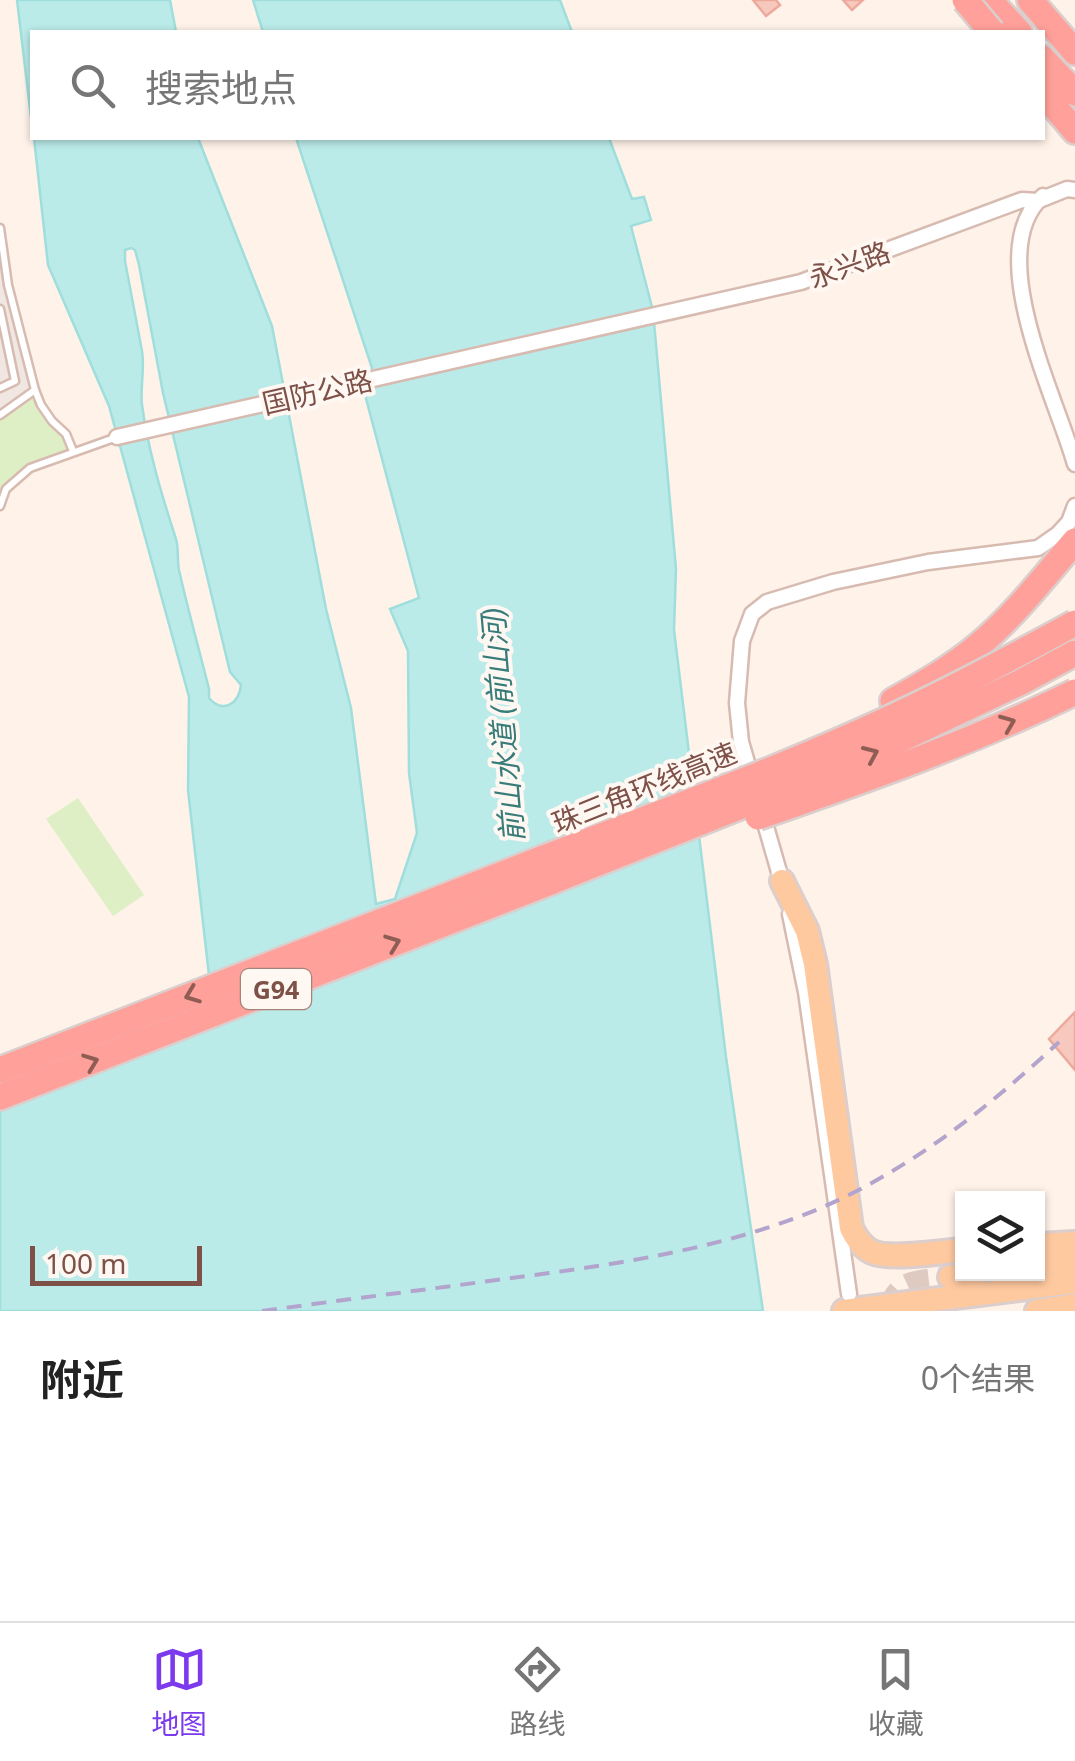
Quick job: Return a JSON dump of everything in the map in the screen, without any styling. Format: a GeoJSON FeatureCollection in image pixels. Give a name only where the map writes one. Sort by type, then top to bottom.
{"type":"FeatureCollection","features":[{"type":"Feature","properties":{"kind":"highway"},"geometry":{"type":"LineString","coordinates":[[965,0],[990,30]]}},
{"type":"Feature","properties":{"kind":"highway"},"geometry":{"type":"LineString","coordinates":[[988,0],[1017,30]]}},
{"type":"Feature","properties":{"kind":"highway"},"geometry":{"type":"LineString","coordinates":[[1030,0],[1075,52]]}},
{"type":"Feature","properties":{"kind":"highway"},"geometry":{"type":"LineString","coordinates":[[1045,61],[1075,93]]}},
{"type":"Feature","properties":{"kind":"highway"},"geometry":{"type":"LineString","coordinates":[[1045,96],[1075,131]]}},
{"type":"Feature","properties":{"kind":"highway"},"geometry":{"type":"LineString","coordinates":[[894,701],[978,646],[1075,541]]}},
{"type":"Feature","properties":{"kind":"highway"},"geometry":{"type":"LineString","coordinates":[[548,870],[950,673],[1030,608],[1075,560]]}},
{"type":"Feature","properties":{"kind":"highway","name":"珠三角环线高速"},"geometry":{"type":"LineString","coordinates":[[0,1098],[548,870],[884,721],[1075,622]]}},
{"type":"Feature","properties":{"kind":"highway","name":"珠三角环线高速"},"geometry":{"type":"LineString","coordinates":[[0,1070],[856,760],[1075,653]]}},
{"type":"Feature","properties":{"kind":"highway"},"geometry":{"type":"LineString","coordinates":[[973,706],[1075,662]]}},
{"type":"Feature","properties":{"kind":"highway"},"geometry":{"type":"LineString","coordinates":[[548,870],[731,826],[859,781],[1075,692]]}},
{"type":"Feature","properties":{"kind":"main road"},"geometry":{"type":"LineString","coordinates":[[782,881],[806,931],[815,964],[850,1228],[855,1238],[872,1252],[889,1255],[955,1250]]}},
{"type":"Feature","properties":{"kind":"main road"},"geometry":{"type":"LineString","coordinates":[[1045,1245],[1075,1243]]}},
{"type":"Feature","properties":{"kind":"main road"},"geometry":{"type":"LineString","coordinates":[[1045,1263],[1075,1260]]}},
{"type":"Feature","properties":{"kind":"main road"},"geometry":{"type":"LineString","coordinates":[[950,1277],[955,1276]]}},
{"type":"Feature","properties":{"kind":"main road"},"geometry":{"type":"LineString","coordinates":[[847,1302],[1075,1282]]}},
{"type":"Feature","properties":{"kind":"main road"},"geometry":{"type":"LineString","coordinates":[[1037,1311],[1075,1306]]}},
{"type":"Feature","properties":{"kind":"street"},"geometry":{"type":"LineString","coordinates":[[1075,181],[1037,200],[1026,217],[1017,265],[1031,339],[1075,464]]}},
{"type":"Feature","properties":{"kind":"street"},"geometry":{"type":"LineString","coordinates":[[1037,200],[1067,189],[1075,190]]}},
{"type":"Feature","properties":{"kind":"street","name":"永兴路"},"geometry":{"type":"LineString","coordinates":[[656,314],[801,282],[1022,200],[1037,200]]}},
{"type":"Feature","properties":{"kind":"street","name":"国防公路"},"geometry":{"type":"LineString","coordinates":[[117,437],[656,314]]}},
{"type":"Feature","properties":{"kind":"street"},"geometry":{"type":"LineString","coordinates":[[847,1302],[806,992],[782,881],[741,742],[737,703],[742,641],[752,614],[768,602],[833,582],[928,562],[1038,548],[1069,522],[1075,506]]}},
{"type":"Feature","properties":{"kind":"lane"},"geometry":{"type":"LineString","coordinates":[[0,228],[8,285],[35,390],[41,405],[66,434],[73,451]]}},
{"type":"Feature","properties":{"kind":"lane"},"geometry":{"type":"LineString","coordinates":[[0,309],[15,381],[0,388]]}},
{"type":"Feature","properties":{"kind":"lane"},"geometry":{"type":"LineString","coordinates":[[0,415],[35,390]]}},
{"type":"Feature","properties":{"kind":"lane","name":"国防公路"},"geometry":{"type":"LineString","coordinates":[[0,506],[6,488],[30,468],[117,437]]}},
{"type":"Feature","properties":{"kind":"shaded area"},"geometry":{"type":"Polygon","coordinates":[[[0,228],[8,285],[35,390],[0,415],[0,228]]]}},
{"type":"Feature","properties":{"kind":"green space"},"geometry":{"type":"Polygon","coordinates":[[[34,392],[64,434],[70,450],[29,466],[0,501],[0,419],[34,392]]]}},
{"type":"Feature","properties":{"kind":"green space"},"geometry":{"type":"Polygon","coordinates":[[[78,798],[144,895],[113,916],[46,819],[78,798]]]}},
{"type":"Feature","properties":{"kind":"water"},"geometry":{"type":"Polygon","coordinates":[[[17,0],[170,0],[176,30],[30,30],[30,109],[17,0]]]}},
{"type":"Feature","properties":{"kind":"water"},"geometry":{"type":"Polygon","coordinates":[[[253,0],[560,0],[571,30],[262,30],[253,0]]]}},
{"type":"Feature","properties":{"kind":"water","name":"前山水道 (前山河)"},"geometry":{"type":"Polygon","coordinates":[[[34,140],[199,140],[272,326],[326,609],[351,708],[376,904],[395,899],[417,833],[409,773],[408,651],[390,609],[419,598],[364,391],[372,368],[297,140],[610,140],[632,199],[644,197],[651,220],[631,226],[653,311],[676,569],[674,630],[726,1057],[763,1311],[0,1311],[0,1078],[121,1022],[156,1050],[193,1033],[211,993],[188,790],[189,697],[109,406],[48,265],[34,140]],[[125,250],[142,351],[142,405],[148,439],[177,543],[179,570],[209,698],[220,705],[230,705],[241,685],[230,672],[163,393],[135,250],[125,250]]]}},
{"type":"Feature","properties":{"kind":"building"},"geometry":{"type":"Polygon","coordinates":[[[753,0],[776,0],[780,5],[766,16],[753,0]]]}},
{"type":"Feature","properties":{"kind":"building"},"geometry":{"type":"Polygon","coordinates":[[[843,0],[863,0],[852,10],[843,0]]]}},
{"type":"Feature","properties":{"kind":"building"},"geometry":{"type":"Polygon","coordinates":[[[1075,1012],[1075,1070],[1049,1039],[1075,1012]]]}},
{"type":"Feature","properties":{"kind":"tunnel"},"geometry":{"type":"LineString","coordinates":[[890,1311],[898,1292],[911,1283],[950,1277]]}},
{"type":"Feature","properties":{"kind":"railway"},"geometry":{"type":"LineString","coordinates":[[262,1311],[626,1261],[706,1245],[785,1222],[856,1191],[918,1155],[1005,1090],[1059,1042]]}}]}
